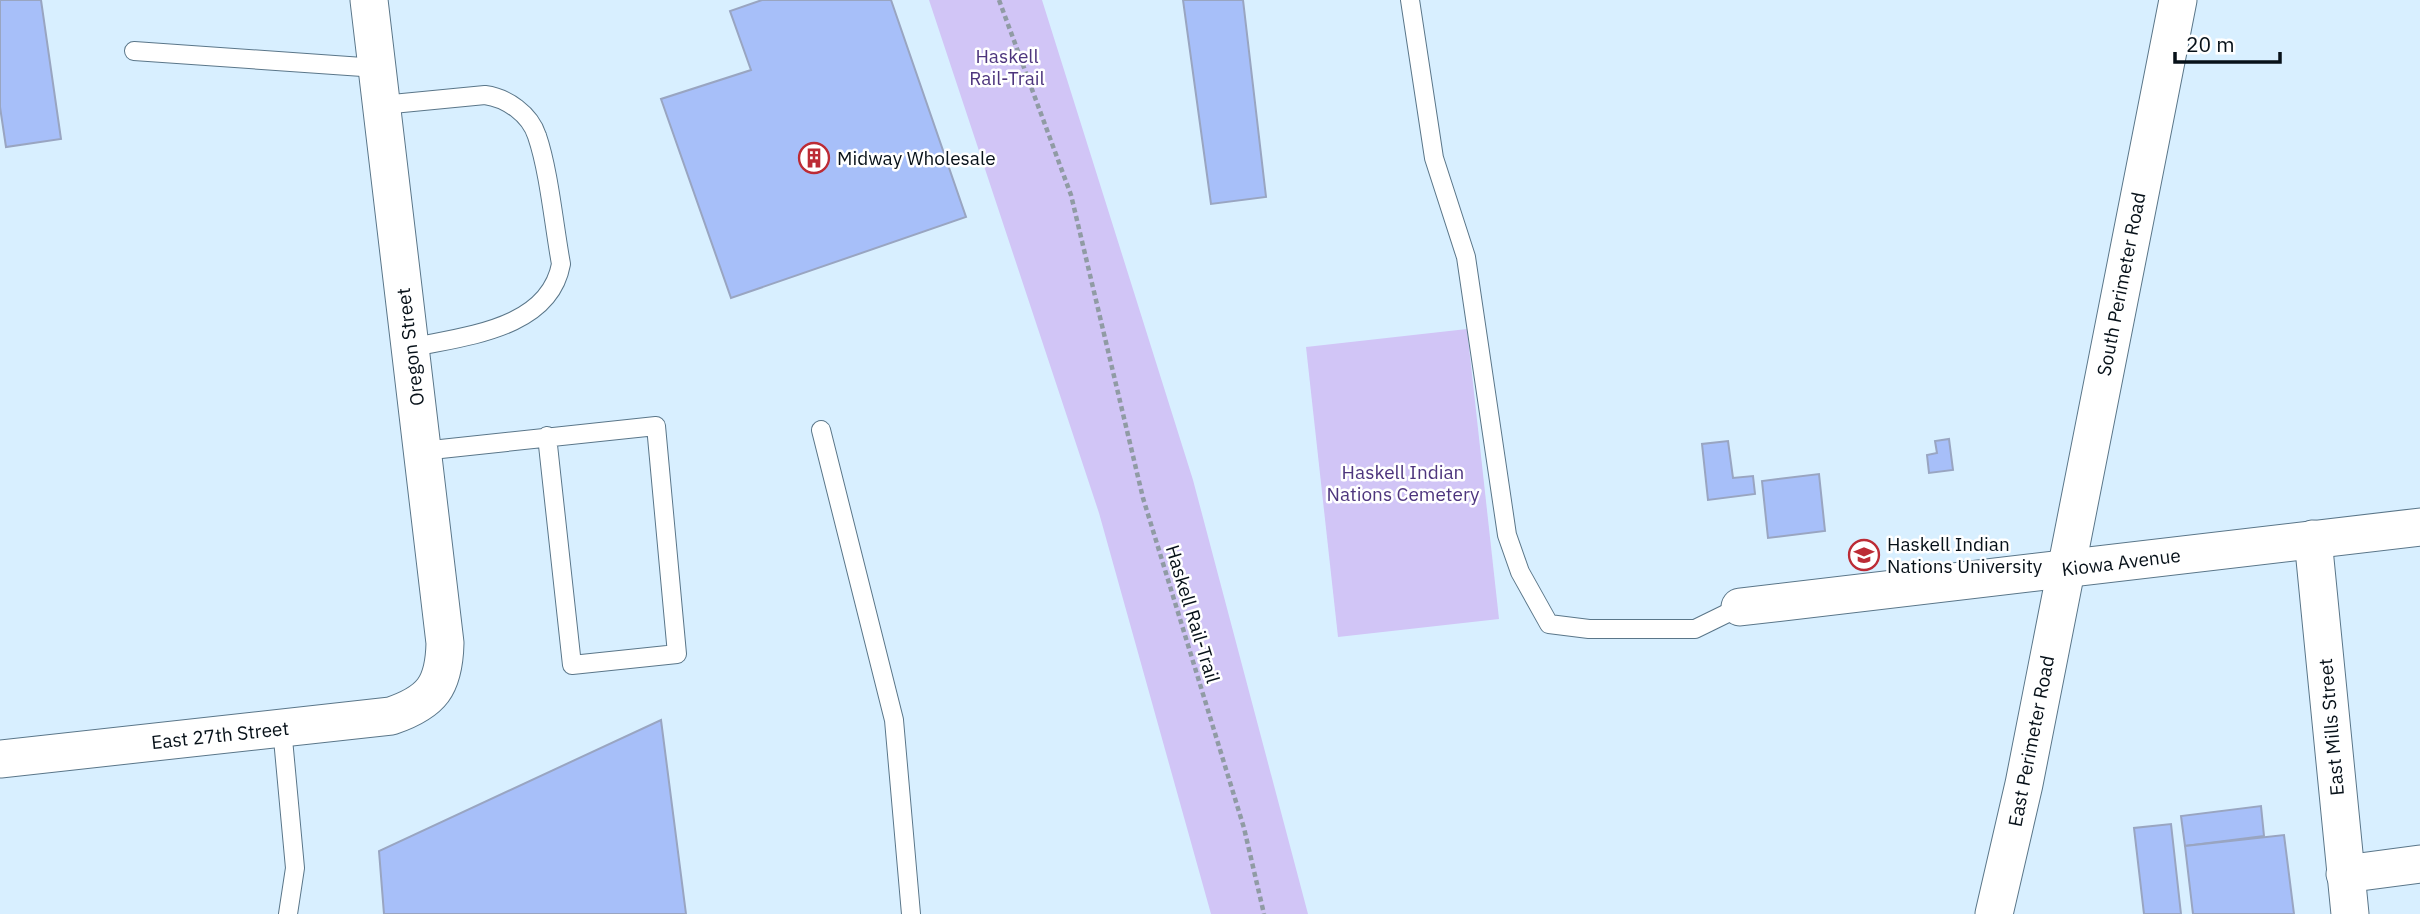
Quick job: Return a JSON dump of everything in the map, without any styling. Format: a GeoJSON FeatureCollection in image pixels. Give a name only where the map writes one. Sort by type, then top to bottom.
{"type":"FeatureCollection","features":[{"type":"Feature","properties":{"kind":"street","name":"Oregon Street"},"geometry":{"type":"LineString","coordinates":[[369,0],[445,643],[444,669],[433,692]]}},
{"type":"Feature","properties":{"kind":"street","name":"South Perimeter Road"},"geometry":{"type":"LineString","coordinates":[[2064,568],[2178,0]]}},
{"type":"Feature","properties":{"kind":"street","name":"Kiowa Avenue"},"geometry":{"type":"LineString","coordinates":[[1740,607],[2420,527]]}},
{"type":"Feature","properties":{"kind":"street","name":"East Mills Street"},"geometry":{"type":"LineString","coordinates":[[2313,539],[2350,914]]}},
{"type":"Feature","properties":{"kind":"street","name":"East Perimeter Road"},"geometry":{"type":"LineString","coordinates":[[1994,914],[2024,784],[2064,568]]}},
{"type":"Feature","properties":{"kind":"street","name":"East 27th Street"},"geometry":{"type":"LineString","coordinates":[[0,759],[391,716],[415,708],[433,692]]}},
{"type":"Feature","properties":{"kind":"street"},"geometry":{"type":"LineString","coordinates":[[2345,874],[2420,864]]}},
{"type":"Feature","properties":{"kind":"lane"},"geometry":{"type":"LineString","coordinates":[[1410,0],[1434,158],[1466,257],[1507,535],[1520,572],[1549,624],[1589,629],[1695,629],[1740,607]]}},
{"type":"Feature","properties":{"kind":"lane"},"geometry":{"type":"LineString","coordinates":[[134,51],[377,68]]}},
{"type":"Feature","properties":{"kind":"lane"},"geometry":{"type":"LineString","coordinates":[[382,105],[485,95],[500,97],[521,112],[537,135],[561,264],[557,282],[542,300],[511,324],[410,348]]}},
{"type":"Feature","properties":{"kind":"lane"},"geometry":{"type":"LineString","coordinates":[[422,451],[547,436],[656,426],[677,654],[572,665],[547,436]]}},
{"type":"Feature","properties":{"kind":"lane"},"geometry":{"type":"LineString","coordinates":[[821,430],[894,720],[911,914]]}},
{"type":"Feature","properties":{"kind":"lane"},"geometry":{"type":"LineString","coordinates":[[282,728],[295,868],[288,914]]}},
{"type":"Feature","properties":{"kind":"path","name":"Haskell Rail-Trail"},"geometry":{"type":"LineString","coordinates":[[999,0],[1071,195],[1143,498],[1244,828],[1264,914]]}},
{"type":"Feature","properties":{"kind":"shaded area"},"geometry":{"type":"Polygon","coordinates":[[[0,0],[2420,0],[2420,914],[0,914],[0,0]]]}},
{"type":"Feature","properties":{"kind":"green space","name":"Haskell Rail-Trail"},"geometry":{"type":"Polygon","coordinates":[[[929,0],[1042,0],[1193,480],[1308,914],[1211,914],[1099,513],[929,0]]]}},
{"type":"Feature","properties":{"kind":"green space","name":"Haskell Indian Nations Cemetery"},"geometry":{"type":"Polygon","coordinates":[[[1467,329],[1499,619],[1338,637],[1306,347],[1467,329]]]}},
{"type":"Feature","properties":{"kind":"building"},"geometry":{"type":"Polygon","coordinates":[[[0,0],[41,0],[61,139],[6,147],[0,107],[0,0]]]}},
{"type":"Feature","properties":{"kind":"building","name":"Midway Wholesale"},"geometry":{"type":"Polygon","coordinates":[[[762,0],[891,0],[966,217],[731,298],[661,99],[751,70],[730,11],[762,0]]]}},
{"type":"Feature","properties":{"kind":"building"},"geometry":{"type":"Polygon","coordinates":[[[1183,0],[1243,0],[1266,197],[1211,204],[1183,0]]]}},
{"type":"Feature","properties":{"kind":"building"},"geometry":{"type":"Polygon","coordinates":[[[1949,439],[1953,470],[1929,473],[1927,455],[1937,453],[1935,441],[1949,439]]]}},
{"type":"Feature","properties":{"kind":"building"},"geometry":{"type":"Polygon","coordinates":[[[1728,441],[1733,478],[1753,476],[1755,494],[1708,500],[1702,444],[1728,441]]]}},
{"type":"Feature","properties":{"kind":"building"},"geometry":{"type":"Polygon","coordinates":[[[1819,474],[1825,531],[1768,538],[1762,481],[1819,474]]]}},
{"type":"Feature","properties":{"kind":"building"},"geometry":{"type":"Polygon","coordinates":[[[661,720],[686,914],[384,914],[379,851],[661,720]]]}},
{"type":"Feature","properties":{"kind":"building"},"geometry":{"type":"Polygon","coordinates":[[[2261,806],[2264,836],[2185,846],[2181,816],[2261,806]]]}},
{"type":"Feature","properties":{"kind":"building"},"geometry":{"type":"Polygon","coordinates":[[[2171,824],[2181,914],[2144,914],[2134,828],[2171,824]]]}},
{"type":"Feature","properties":{"kind":"building"},"geometry":{"type":"Polygon","coordinates":[[[2284,835],[2294,914],[2193,914],[2185,846],[2284,835]]]}},
{"type":"Feature","properties":{"kind":"place","name":"Midway Wholesale"},"geometry":{"type":"Point","coordinates":[814,158]}},
{"type":"Feature","properties":{"kind":"place","name":"Haskell Indian Nations University"},"geometry":{"type":"Point","coordinates":[1864,555]}}]}
